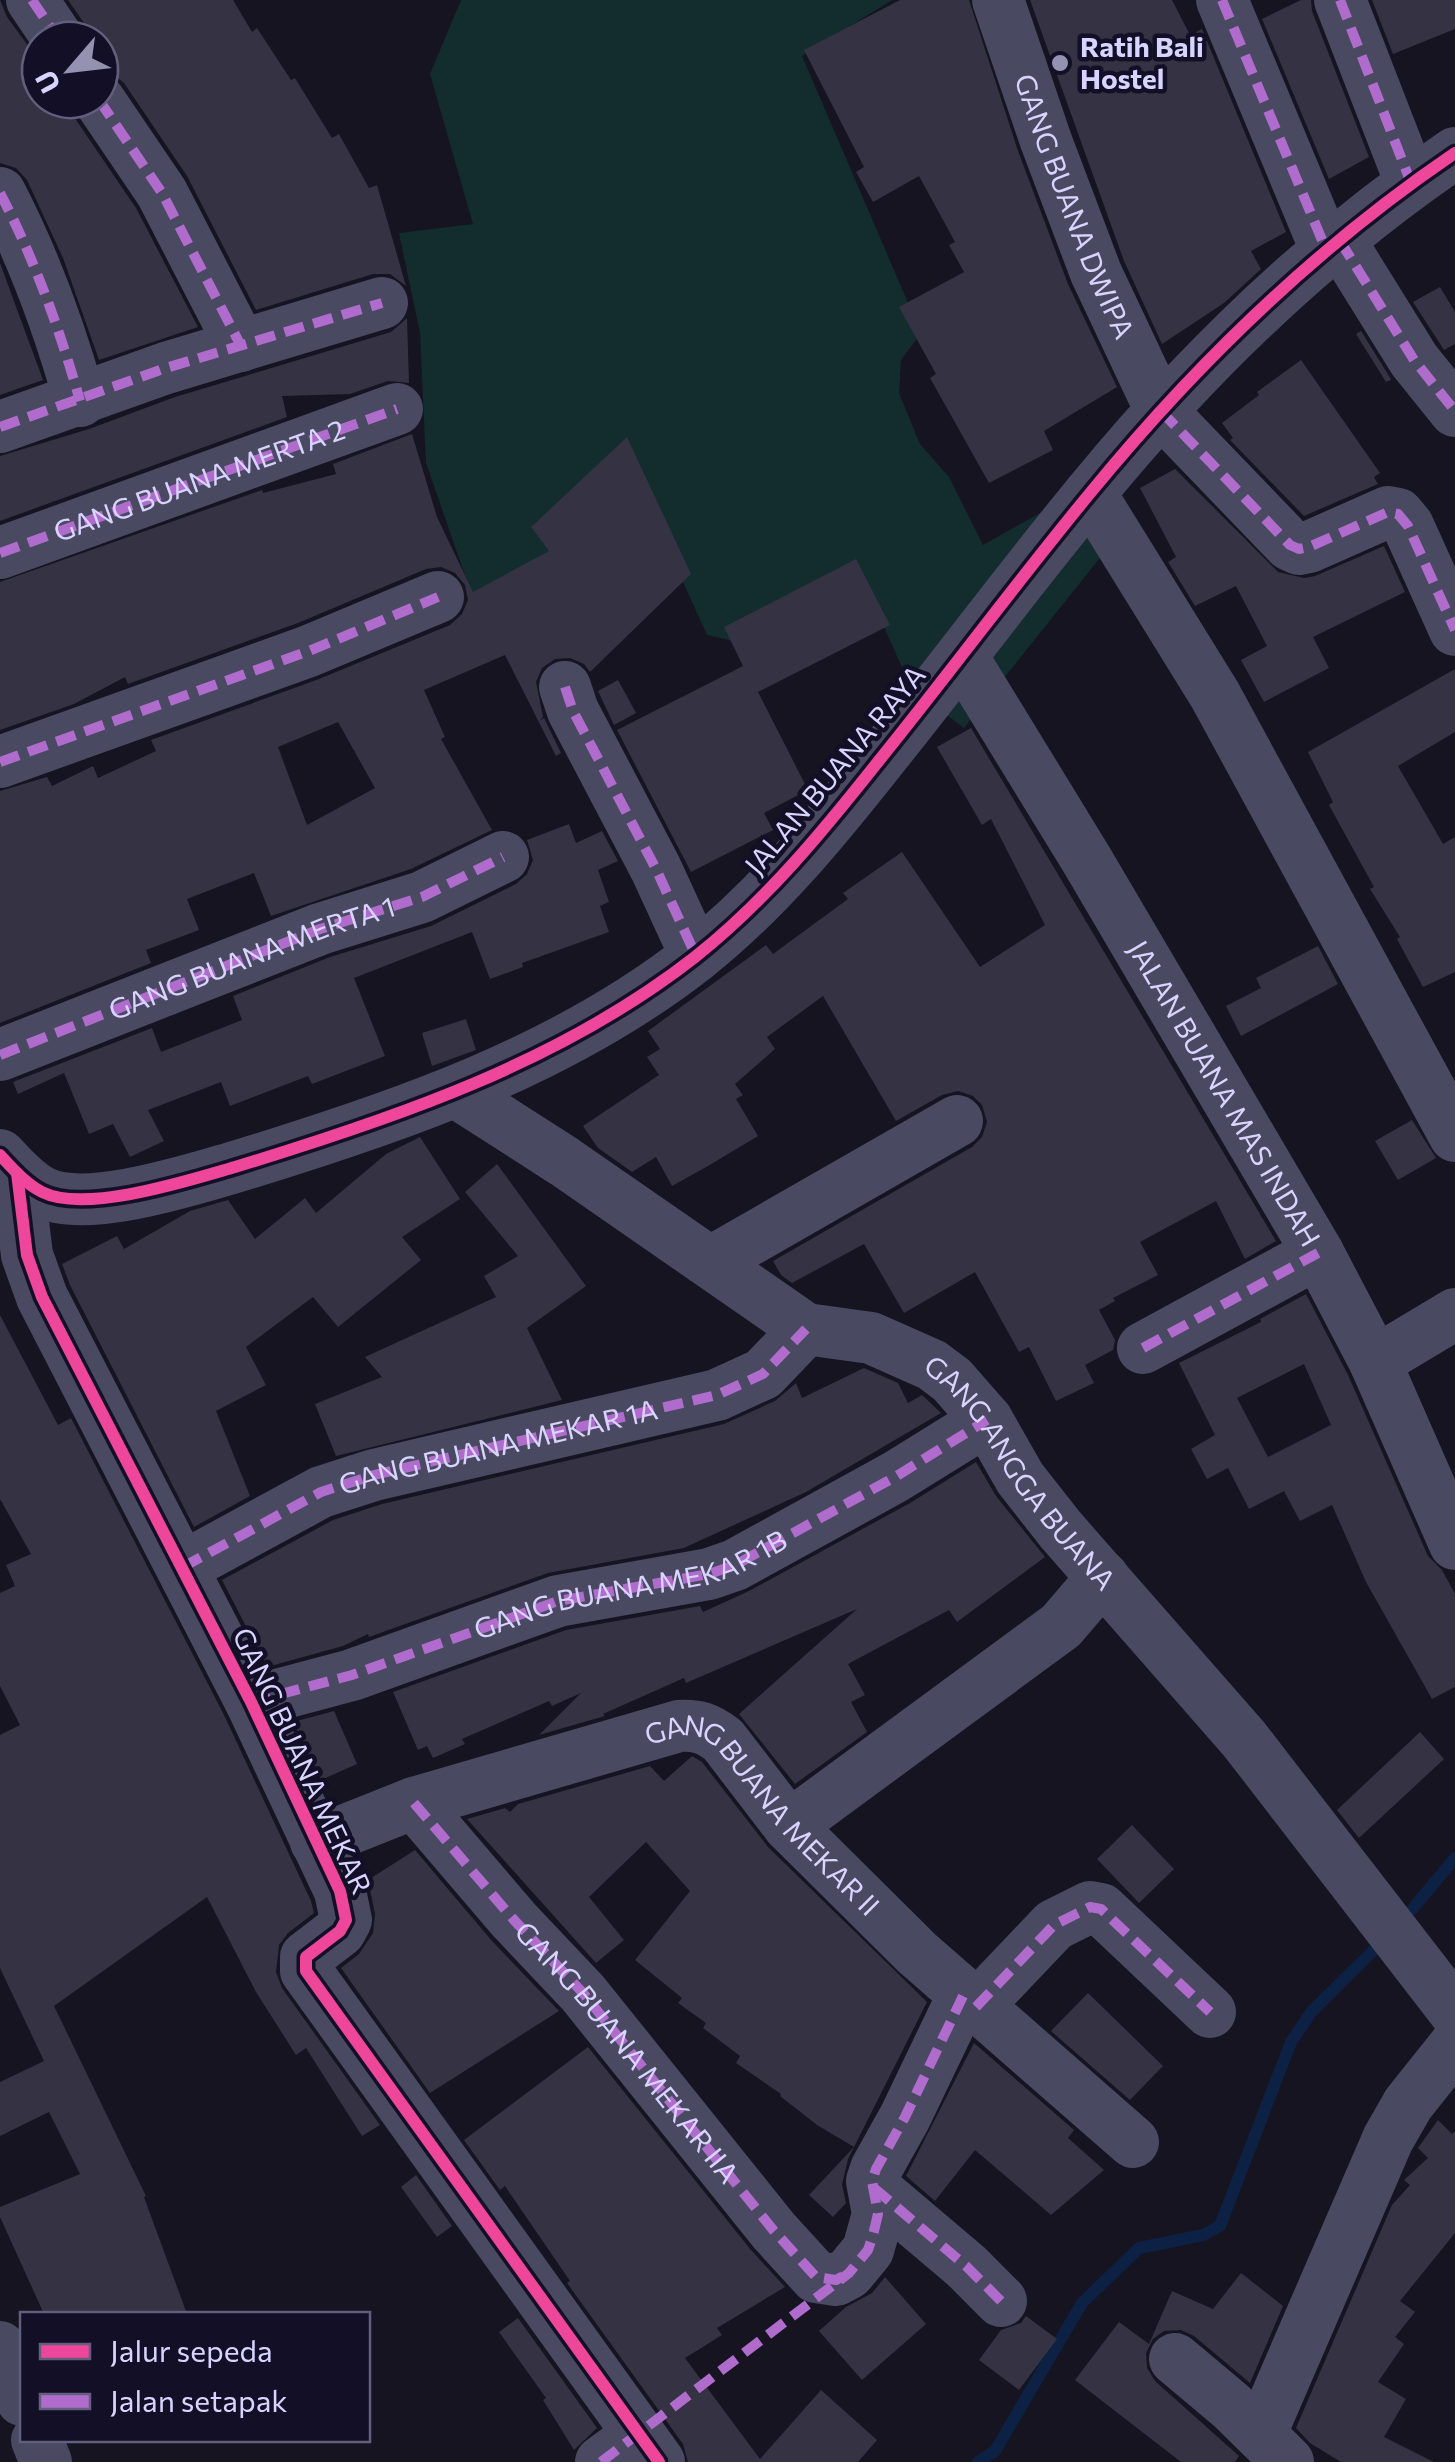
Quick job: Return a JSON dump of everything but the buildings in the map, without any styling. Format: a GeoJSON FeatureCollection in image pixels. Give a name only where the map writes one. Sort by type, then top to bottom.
{"type":"FeatureCollection","features":[{"type":"Feature","properties":{"kind":"street","name":"GANG BUANA DWIPA"},"geometry":{"type":"LineString","coordinates":[[998,0],[1096,273],[1161,410],[1290,545],[1299,549],[1388,512],[1398,514],[1408,526],[1455,630]]}},
{"type":"Feature","properties":{"kind":"street"},"geometry":{"type":"LineString","coordinates":[[1222,0],[1334,247],[1455,411]]}},
{"type":"Feature","properties":{"kind":"street"},"geometry":{"type":"LineString","coordinates":[[1340,0],[1411,183]]}},
{"type":"Feature","properties":{"kind":"street"},"geometry":{"type":"LineString","coordinates":[[113,120],[162,193],[241,346]]}},
{"type":"Feature","properties":{"kind":"street","name":"JALAN BUANA RAYA"},"geometry":{"type":"LineString","coordinates":[[9,1164],[43,1193],[74,1200],[196,1178],[456,1092],[616,1013],[696,956],[778,882],[832,821],[1090,493],[1161,410],[1259,310],[1411,183],[1455,153]]}},
{"type":"Feature","properties":{"kind":"street"},"geometry":{"type":"LineString","coordinates":[[0,193],[61,340],[80,401]]}},
{"type":"Feature","properties":{"kind":"street"},"geometry":{"type":"LineString","coordinates":[[0,426],[166,368],[382,304]]}},
{"type":"Feature","properties":{"kind":"street","name":"GANG BUANA MERTA 2"},"geometry":{"type":"LineString","coordinates":[[0,552],[397,409]]}},
{"type":"Feature","properties":{"kind":"street"},"geometry":{"type":"LineString","coordinates":[[1090,493],[1216,695],[1455,1136]]}},
{"type":"Feature","properties":{"kind":"street"},"geometry":{"type":"LineString","coordinates":[[0,762],[308,651],[438,597]]}},
{"type":"Feature","properties":{"kind":"street","name":"JALAN BUANA MAS INDAH"},"geometry":{"type":"LineString","coordinates":[[963,658],[1098,878],[1318,1253],[1375,1362],[1455,1544]]}},
{"type":"Feature","properties":{"kind":"street"},"geometry":{"type":"LineString","coordinates":[[565,686],[696,956]]}},
{"type":"Feature","properties":{"kind":"street","name":"GANG BUANA MERTA 1"},"geometry":{"type":"LineString","coordinates":[[0,1055],[302,936],[422,896],[503,857]]}},
{"type":"Feature","properties":{"kind":"street","name":"GANG ANGGA BUANA"},"geometry":{"type":"LineString","coordinates":[[456,1092],[806,1328],[871,1338],[932,1365],[952,1380],[987,1420],[1020,1478],[1244,1739],[1455,2012]]}},
{"type":"Feature","properties":{"kind":"street"},"geometry":{"type":"LineString","coordinates":[[711,1262],[956,1120]]}},
{"type":"Feature","properties":{"kind":"street","name":"GANG BUANA MEKAR"},"geometry":{"type":"LineString","coordinates":[[9,1164],[27,1255],[42,1297],[251,1702],[340,1891],[346,1920],[340,1931],[306,1957],[306,1971],[633,2452]]}},
{"type":"Feature","properties":{"kind":"street"},"geometry":{"type":"LineString","coordinates":[[1144,1348],[1318,1253]]}},
{"type":"Feature","properties":{"kind":"street"},"geometry":{"type":"LineString","coordinates":[[1375,1362],[1455,1314]]}},
{"type":"Feature","properties":{"kind":"street","name":"GANG BUANA MEKAR 1A"},"geometry":{"type":"LineString","coordinates":[[182,1567],[321,1492],[374,1475],[716,1395],[763,1374],[806,1328]]}},
{"type":"Feature","properties":{"kind":"street","name":"GANG BUANA MEKAR 1B"},"geometry":{"type":"LineString","coordinates":[[251,1702],[352,1675],[558,1601],[709,1574],[736,1564],[894,1477],[987,1420]]}},
{"type":"Feature","properties":{"kind":"street"},"geometry":{"type":"LineString","coordinates":[[789,1826],[1061,1626],[1103,1577]]}},
{"type":"Feature","properties":{"kind":"street","name":"GANG BUANA MEKAR II"},"geometry":{"type":"LineString","coordinates":[[316,1842],[414,1802],[679,1726],[696,1725],[723,1740],[789,1826],[969,2001],[1133,2142]]}},
{"type":"Feature","properties":{"kind":"street","name":"GANG BUANA MEKAR IIA"},"geometry":{"type":"LineString","coordinates":[[414,1802],[514,1920],[583,1993],[774,2231],[816,2277],[836,2280],[849,2273],[868,2250],[878,2214],[874,2188]]}},
{"type":"Feature","properties":{"kind":"street"},"geometry":{"type":"LineString","coordinates":[[1001,2301],[874,2188],[872,2181],[969,2001],[1054,1925],[1090,1907],[1100,1910],[1210,2012]]}},
{"type":"Feature","properties":{"kind":"street"},"geometry":{"type":"LineString","coordinates":[[1175,2358],[1274,2448],[1388,2139],[1408,2104],[1455,2045]]}},
{"type":"Feature","properties":{"kind":"street"},"geometry":{"type":"LineString","coordinates":[[0,2346],[20,2395]]}},
{"type":"Feature","properties":{"kind":"green space"},"geometry":{"type":"Polygon","coordinates":[[[461,0],[892,0],[802,56],[921,333],[901,360],[899,393],[920,444],[949,477],[983,545],[1056,504],[1103,554],[964,728],[911,688],[878,613],[742,643],[707,635],[644,496],[485,633],[426,463],[420,333],[399,233],[473,224],[430,74],[461,0]]]}},
{"type":"Feature","properties":{"kind":"waterway"},"geometry":{"type":"LineString","coordinates":[[1399,1925],[1455,1858]]}},
{"type":"Feature","properties":{"kind":"waterway"},"geometry":{"type":"LineString","coordinates":[[978,2462],[995,2451],[1082,2303],[1139,2248],[1203,2235],[1220,2226],[1291,2042],[1312,2011],[1385,1939]]}},
{"type":"Feature","properties":{"kind":"marked path"},"geometry":{"type":"LineString","coordinates":[[32,0],[46,20]]}},
{"type":"Feature","properties":{"kind":"marked path"},"geometry":{"type":"LineString","coordinates":[[1222,0],[1327,252]]}},
{"type":"Feature","properties":{"kind":"marked path"},"geometry":{"type":"LineString","coordinates":[[1340,0],[1411,183]]}},
{"type":"Feature","properties":{"kind":"marked path"},"geometry":{"type":"LineString","coordinates":[[113,120],[162,193],[241,346]]}},
{"type":"Feature","properties":{"kind":"marked path"},"geometry":{"type":"LineString","coordinates":[[0,193],[45,295],[80,401]]}},
{"type":"Feature","properties":{"kind":"marked path"},"geometry":{"type":"LineString","coordinates":[[1340,241],[1414,360],[1455,411]]}},
{"type":"Feature","properties":{"kind":"marked path"},"geometry":{"type":"LineString","coordinates":[[0,427],[166,368],[382,303]]}},
{"type":"Feature","properties":{"kind":"marked path"},"geometry":{"type":"LineString","coordinates":[[0,553],[397,409]]}},
{"type":"Feature","properties":{"kind":"marked path"},"geometry":{"type":"LineString","coordinates":[[1161,411],[1290,545],[1299,549],[1388,512],[1398,514],[1408,526],[1455,630]]}},
{"type":"Feature","properties":{"kind":"marked path"},"geometry":{"type":"LineString","coordinates":[[0,762],[309,651],[438,597]]}},
{"type":"Feature","properties":{"kind":"marked path"},"geometry":{"type":"LineString","coordinates":[[565,687],[573,711],[656,869],[696,956]]}},
{"type":"Feature","properties":{"kind":"marked path"},"geometry":{"type":"LineString","coordinates":[[0,1055],[320,929],[422,897],[503,857]]}},
{"type":"Feature","properties":{"kind":"marked path"},"geometry":{"type":"LineString","coordinates":[[1143,1348],[1318,1253]]}},
{"type":"Feature","properties":{"kind":"marked path"},"geometry":{"type":"LineString","coordinates":[[183,1567],[321,1492],[374,1475],[717,1395],[763,1374],[806,1329]]}},
{"type":"Feature","properties":{"kind":"marked path"},"geometry":{"type":"LineString","coordinates":[[251,1702],[352,1675],[558,1601],[709,1574],[735,1565],[895,1477],[987,1420]]}},
{"type":"Feature","properties":{"kind":"marked path"},"geometry":{"type":"LineString","coordinates":[[414,1803],[514,1920],[583,1993],[774,2231],[816,2277],[836,2280],[849,2273]]}},
{"type":"Feature","properties":{"kind":"marked path"},"geometry":{"type":"LineString","coordinates":[[976,2007],[1054,1925],[1090,1907],[1101,1909],[1210,2012]]}},
{"type":"Feature","properties":{"kind":"marked path"},"geometry":{"type":"LineString","coordinates":[[601,2462],[849,2273],[868,2250],[878,2214],[872,2181],[876,2169],[963,1996]]}},
{"type":"Feature","properties":{"kind":"marked path"},"geometry":{"type":"LineString","coordinates":[[874,2188],[1001,2301]]}},
{"type":"Feature","properties":{"kind":"cycle path"},"geometry":{"type":"LineString","coordinates":[[0,1155],[30,1185],[61,1198],[138,1193],[235,1167],[416,1107],[533,1057],[643,994],[721,935],[794,863],[1091,492],[1216,353],[1307,267],[1455,153]]}},
{"type":"Feature","properties":{"kind":"cycle path"},"geometry":{"type":"LineString","coordinates":[[17,1173],[27,1255],[42,1297],[251,1702],[340,1891],[346,1920],[340,1931],[306,1957],[306,1971],[659,2462]]}},
{"type":"Feature","properties":{"kind":"place","name":"Ratih Bali Hostel"},"geometry":{"type":"Point","coordinates":[1060,63]}}]}
